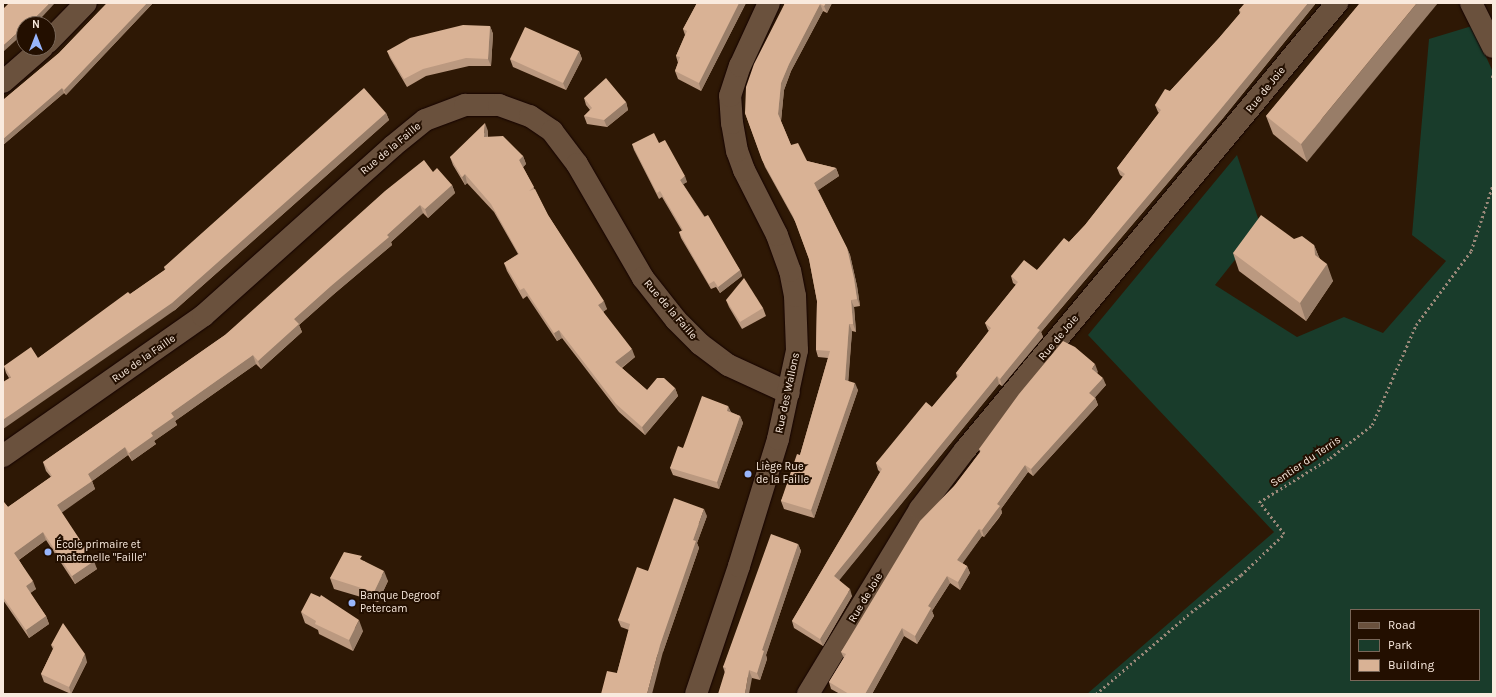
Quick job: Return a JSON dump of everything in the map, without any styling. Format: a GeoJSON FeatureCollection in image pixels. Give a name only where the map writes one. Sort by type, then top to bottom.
{"type":"FeatureCollection","features":[{"type":"Feature","properties":{"kind":"street"},"geometry":{"type":"LineString","coordinates":[[56,34],[86,3]]}},
{"type":"Feature","properties":{"kind":"street","name":"Rue des Wallons"},"geometry":{"type":"LineString","coordinates":[[696,694],[739,566],[778,439],[797,350],[795,296],[790,271],[778,236],[739,157],[731,109],[730,96],[740,66],[769,3]]}},
{"type":"Feature","properties":{"kind":"street","name":"Rue de Joie"},"geometry":{"type":"LineString","coordinates":[[808,694],[924,503],[1337,3]]}},
{"type":"Feature","properties":{"kind":"street"},"geometry":{"type":"LineString","coordinates":[[1471,3],[1493,48]]}},
{"type":"Feature","properties":{"kind":"street"},"geometry":{"type":"LineString","coordinates":[[3,82],[33,56]]}},
{"type":"Feature","properties":{"kind":"street","name":"Rue de la Faille"},"geometry":{"type":"LineString","coordinates":[[3,456],[203,316],[425,120],[465,105],[499,105],[530,116],[552,131],[577,164],[643,278],[676,320],[700,344],[728,365],[789,393]]}},
{"type":"Feature","properties":{"kind":"path","name":"Sentier du Terris"},"geometry":{"type":"LineString","coordinates":[[1096,694],[1191,612],[1241,575],[1284,534],[1259,502],[1330,458],[1372,425],[1416,325],[1471,251],[1493,184]]}},
{"type":"Feature","properties":{"kind":"green space"},"geometry":{"type":"Polygon","coordinates":[[[1472,26],[1493,72],[1493,694],[1087,694],[1274,532],[1088,335],[1237,155],[1261,227],[1215,285],[1297,337],[1344,317],[1383,333],[1446,261],[1412,235],[1429,39],[1472,26]]]}},
{"type":"Feature","properties":{"kind":"building"},"geometry":{"type":"Polygon","coordinates":[[[9,3],[50,3],[37,16],[16,16],[16,34],[3,46],[3,9],[9,3]]]}},
{"type":"Feature","properties":{"kind":"building"},"geometry":{"type":"Polygon","coordinates":[[[107,3],[147,3],[64,90],[62,88],[3,139],[3,100],[59,53],[107,3]]]}},
{"type":"Feature","properties":{"kind":"building"},"geometry":{"type":"Polygon","coordinates":[[[697,3],[739,3],[699,83],[675,71],[680,57],[676,56],[687,31],[683,29],[697,3]]]}},
{"type":"Feature","properties":{"kind":"building"},"geometry":{"type":"Polygon","coordinates":[[[785,3],[826,3],[824,6],[820,4],[789,64],[781,83],[778,114],[791,145],[798,143],[807,161],[836,168],[814,183],[847,248],[857,299],[851,300],[853,324],[849,324],[845,380],[855,383],[811,510],[781,501],[797,454],[800,455],[830,351],[816,350],[817,301],[809,259],[793,216],[762,160],[745,113],[746,87],[754,64],[785,3]]]}},
{"type":"Feature","properties":{"kind":"building"},"geometry":{"type":"Polygon","coordinates":[[[1245,3],[1308,3],[1037,328],[1040,330],[1000,379],[997,376],[834,576],[850,589],[820,639],[792,621],[882,469],[876,463],[926,402],[932,407],[959,375],[956,373],[991,328],[985,323],[1018,282],[1011,276],[1024,260],[1037,270],[1064,238],[1069,242],[1085,225],[1125,174],[1117,168],[1161,110],[1155,105],[1165,89],[1170,91],[1219,38],[1241,12],[1239,10],[1245,3]]]}},
{"type":"Feature","properties":{"kind":"building"},"geometry":{"type":"Polygon","coordinates":[[[1360,3],[1417,3],[1301,144],[1266,116],[1360,3]]]}},
{"type":"Feature","properties":{"kind":"building"},"geometry":{"type":"Polygon","coordinates":[[[463,25],[490,26],[488,59],[466,58],[423,69],[404,79],[387,51],[410,38],[463,25]]]}},
{"type":"Feature","properties":{"kind":"building"},"geometry":{"type":"Polygon","coordinates":[[[525,27],[579,51],[563,83],[510,59],[525,27]]]}},
{"type":"Feature","properties":{"kind":"building"},"geometry":{"type":"Polygon","coordinates":[[[606,78],[626,102],[604,120],[584,116],[592,108],[584,98],[606,78]]]}},
{"type":"Feature","properties":{"kind":"building"},"geometry":{"type":"Polygon","coordinates":[[[364,88],[386,113],[172,303],[3,420],[3,382],[11,377],[4,366],[31,347],[38,358],[128,292],[130,294],[166,269],[164,267],[364,88]]]}},
{"type":"Feature","properties":{"kind":"building"},"geometry":{"type":"Polygon","coordinates":[[[485,123],[484,137],[503,136],[523,156],[519,160],[534,187],[529,191],[535,189],[548,215],[604,301],[598,305],[632,349],[615,362],[647,390],[657,378],[664,378],[675,388],[642,427],[616,404],[559,330],[554,333],[524,288],[520,290],[504,263],[519,254],[491,204],[465,174],[462,177],[450,157],[485,123]]]}},
{"type":"Feature","properties":{"kind":"building"},"geometry":{"type":"Polygon","coordinates":[[[654,133],[659,143],[665,140],[685,176],[680,180],[704,217],[708,215],[740,270],[718,287],[714,281],[709,284],[679,232],[683,230],[660,191],[657,193],[632,144],[654,133]]]}},
{"type":"Feature","properties":{"kind":"building"},"geometry":{"type":"Polygon","coordinates":[[[424,160],[433,172],[437,168],[452,185],[425,209],[420,205],[387,235],[389,237],[294,319],[299,324],[258,361],[253,355],[171,413],[174,417],[151,433],[153,436],[129,453],[125,447],[88,474],[92,481],[57,505],[94,561],[72,576],[43,532],[14,553],[33,581],[26,586],[46,616],[26,630],[3,597],[3,501],[8,507],[52,476],[43,462],[225,335],[385,191],[424,160]]]}},
{"type":"Feature","properties":{"kind":"building"},"geometry":{"type":"Polygon","coordinates":[[[1261,215],[1294,239],[1302,236],[1314,245],[1315,255],[1327,264],[1300,303],[1233,253],[1261,215]]]}},
{"type":"Feature","properties":{"kind":"building"},"geometry":{"type":"Polygon","coordinates":[[[744,278],[763,308],[740,322],[726,300],[744,278]]]}},
{"type":"Feature","properties":{"kind":"building"},"geometry":{"type":"Polygon","coordinates":[[[1063,341],[1075,347],[1095,364],[1092,369],[1103,378],[1089,393],[1095,398],[1031,469],[1025,465],[997,504],[1000,506],[982,530],[979,529],[957,560],[967,566],[958,582],[947,576],[928,606],[931,608],[915,636],[902,628],[865,694],[849,694],[829,682],[846,654],[841,652],[920,521],[955,485],[981,451],[979,449],[1019,394],[1063,341]]]}},
{"type":"Feature","properties":{"kind":"building"},"geometry":{"type":"Polygon","coordinates":[[[702,396],[728,406],[727,411],[740,416],[717,482],[670,468],[678,446],[683,448],[702,396]]]}},
{"type":"Feature","properties":{"kind":"building"},"geometry":{"type":"Polygon","coordinates":[[[674,498],[704,509],[693,540],[696,541],[660,645],[647,694],[601,694],[607,671],[617,673],[630,624],[618,620],[637,567],[648,571],[674,498]]]}},
{"type":"Feature","properties":{"kind":"building"},"geometry":{"type":"Polygon","coordinates":[[[771,534],[798,544],[762,650],[764,651],[757,673],[749,670],[745,694],[718,694],[726,668],[723,667],[771,534]]]}},
{"type":"Feature","properties":{"kind":"building"},"geometry":{"type":"Polygon","coordinates":[[[344,552],[362,556],[360,559],[384,571],[374,592],[330,578],[344,552]]]}},
{"type":"Feature","properties":{"kind":"building"},"geometry":{"type":"Polygon","coordinates":[[[311,593],[320,597],[321,595],[359,620],[349,640],[315,624],[316,621],[301,612],[311,593]]]}},
{"type":"Feature","properties":{"kind":"building"},"geometry":{"type":"Polygon","coordinates":[[[63,623],[85,654],[69,687],[41,674],[54,647],[51,645],[63,623]]]}},
{"type":"Feature","properties":{"kind":"place","name":"Liège Rue de la Faille"},"geometry":{"type":"Point","coordinates":[748,474]}},
{"type":"Feature","properties":{"kind":"place","name":"École primaire et maternelle \"Faille\""},"geometry":{"type":"Point","coordinates":[48,552]}},
{"type":"Feature","properties":{"kind":"place","name":"Banque Degroof Petercam"},"geometry":{"type":"Point","coordinates":[352,603]}}]}
